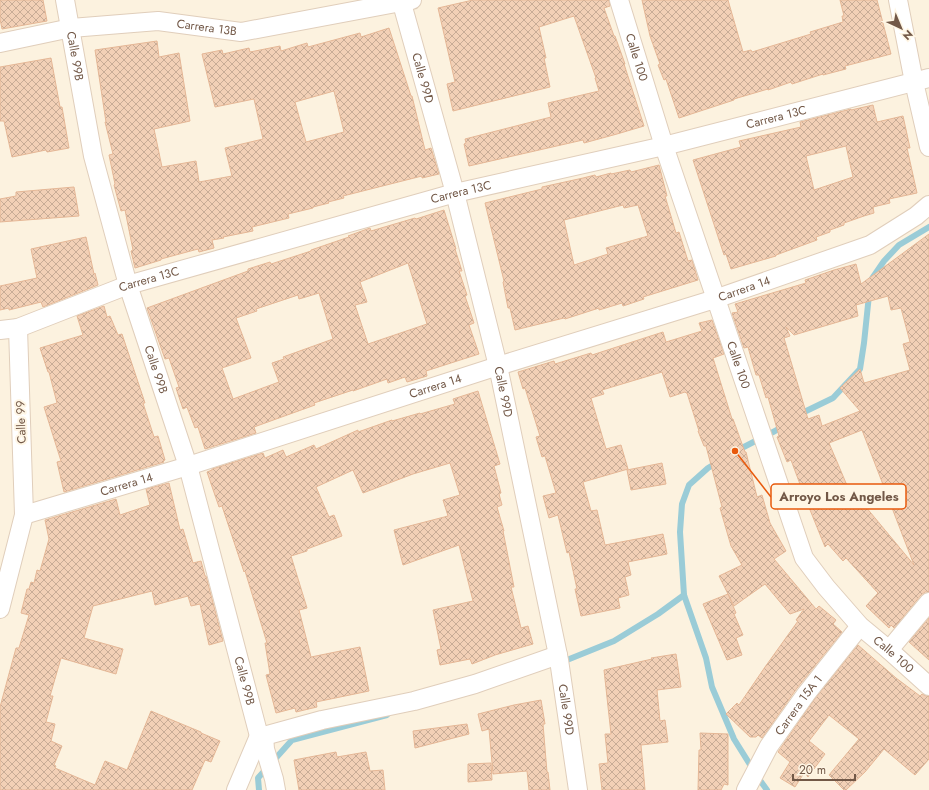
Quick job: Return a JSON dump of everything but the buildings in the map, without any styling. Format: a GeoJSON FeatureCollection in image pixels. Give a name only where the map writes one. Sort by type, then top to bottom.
{"type":"FeatureCollection","features":[{"type":"Feature","properties":{"kind":"street","name":"Calle 99B"},"geometry":{"type":"LineString","coordinates":[[65,0],[93,156],[128,285],[188,466],[275,784]]}},
{"type":"Feature","properties":{"kind":"street","name":"Calle 100"},"geometry":{"type":"LineString","coordinates":[[619,0],[664,146],[804,558],[826,587],[860,626],[929,686]]}},
{"type":"Feature","properties":{"kind":"street"},"geometry":{"type":"LineString","coordinates":[[898,0],[921,80],[929,146]]}},
{"type":"Feature","properties":{"kind":"street","name":"Carrera 13B"},"geometry":{"type":"LineString","coordinates":[[0,43],[71,28],[158,21],[241,32],[405,1]]}},
{"type":"Feature","properties":{"kind":"street","name":"Calle 99D"},"geometry":{"type":"LineString","coordinates":[[405,1],[498,366],[559,658],[578,790]]}},
{"type":"Feature","properties":{"kind":"street","name":"Carrera 13C"},"geometry":{"type":"LineString","coordinates":[[9,329],[128,285],[455,193],[664,146],[921,80]]}},
{"type":"Feature","properties":{"kind":"street","name":"Carrera 14"},"geometry":{"type":"LineString","coordinates":[[24,515],[188,466],[498,366],[715,299],[870,245],[929,206]]}},
{"type":"Feature","properties":{"kind":"street","name":"Calle 99"},"geometry":{"type":"LineString","coordinates":[[9,329],[24,515]]}},
{"type":"Feature","properties":{"kind":"street"},"geometry":{"type":"LineString","coordinates":[[0,609],[24,515]]}},
{"type":"Feature","properties":{"kind":"street"},"geometry":{"type":"LineString","coordinates":[[889,650],[929,602]]}},
{"type":"Feature","properties":{"kind":"street","name":"Carrera 15A 1"},"geometry":{"type":"LineString","coordinates":[[749,784],[769,746],[806,694],[860,626]]}},
{"type":"Feature","properties":{"kind":"street"},"geometry":{"type":"LineString","coordinates":[[236,790],[263,741],[322,720],[422,699],[559,658]]}},
{"type":"Feature","properties":{"kind":"waterway"},"geometry":{"type":"LineString","coordinates":[[871,280],[884,261],[899,245],[929,227]]}},
{"type":"Feature","properties":{"kind":"waterway"},"geometry":{"type":"LineString","coordinates":[[800,414],[833,398],[860,369],[869,295]]}},
{"type":"Feature","properties":{"kind":"waterway"},"geometry":{"type":"LineString","coordinates":[[736,451],[783,426]]}},
{"type":"Feature","properties":{"kind":"waterway"},"geometry":{"type":"LineString","coordinates":[[718,462],[708,468],[689,485],[682,504],[680,532],[684,595],[706,658],[712,687],[734,739],[767,790]]}},
{"type":"Feature","properties":{"kind":"waterway"},"geometry":{"type":"LineString","coordinates":[[562,662],[614,641],[658,614],[684,595]]}},
{"type":"Feature","properties":{"kind":"waterway"},"geometry":{"type":"LineString","coordinates":[[259,790],[258,778],[292,740],[387,715]]}},
{"type":"Feature","properties":{"kind":"place","name":"Arroyo Los Angeles"},"geometry":{"type":"Point","coordinates":[735,451]}}]}
